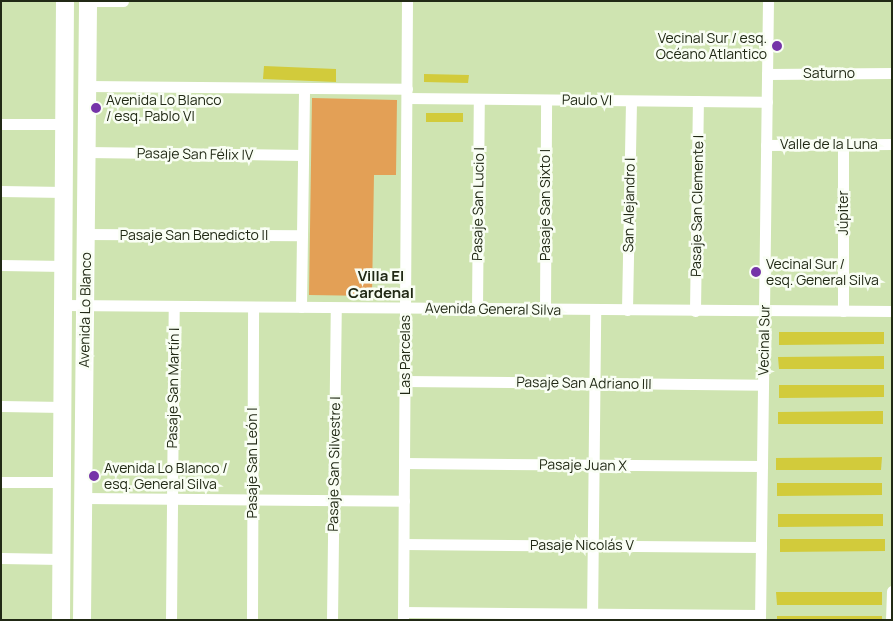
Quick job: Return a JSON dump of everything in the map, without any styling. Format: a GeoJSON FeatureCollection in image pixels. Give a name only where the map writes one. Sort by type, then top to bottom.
{"type":"FeatureCollection","features":[{"type":"Feature","properties":{"kind":"main road","name":"Avenida Lo Blanco"},"geometry":{"type":"LineString","coordinates":[[61,620],[65,1]]}},
{"type":"Feature","properties":{"kind":"main road","name":"Avenida Lo Blanco"},"geometry":{"type":"LineString","coordinates":[[82,620],[88,1]]}},
{"type":"Feature","properties":{"kind":"street"},"geometry":{"type":"LineString","coordinates":[[88,1],[123,1]]}},
{"type":"Feature","properties":{"kind":"street","name":"Las Parcelas"},"geometry":{"type":"LineString","coordinates":[[403,616],[407,1]]}},
{"type":"Feature","properties":{"kind":"street","name":"Vecinal Sur"},"geometry":{"type":"LineString","coordinates":[[760,617],[768,1]]}},
{"type":"Feature","properties":{"kind":"street","name":"Saturno"},"geometry":{"type":"LineString","coordinates":[[767,74],[892,73]]}},
{"type":"Feature","properties":{"kind":"street","name":"Paulo VI"},"geometry":{"type":"LineString","coordinates":[[87,86],[304,88],[479,99],[767,102]]}},
{"type":"Feature","properties":{"kind":"street"},"geometry":{"type":"LineString","coordinates":[[301,307],[304,88]]}},
{"type":"Feature","properties":{"kind":"street","name":"Pasaje San Lucio I"},"geometry":{"type":"LineString","coordinates":[[477,309],[479,99]]}},
{"type":"Feature","properties":{"kind":"street","name":"Pasaje San Sixto I"},"geometry":{"type":"LineString","coordinates":[[545,310],[546,100]]}},
{"type":"Feature","properties":{"kind":"street","name":"San Alejandro I"},"geometry":{"type":"LineString","coordinates":[[627,310],[630,101]]}},
{"type":"Feature","properties":{"kind":"street","name":"Pasaje San Clemente I"},"geometry":{"type":"LineString","coordinates":[[695,311],[698,102]]}},
{"type":"Feature","properties":{"kind":"street"},"geometry":{"type":"LineString","coordinates":[[1,124],[65,124]]}},
{"type":"Feature","properties":{"kind":"street","name":"Júpiter"},"geometry":{"type":"LineString","coordinates":[[843,144],[843,311]]}},
{"type":"Feature","properties":{"kind":"street","name":"Valle de la Luna"},"geometry":{"type":"LineString","coordinates":[[766,145],[892,144]]}},
{"type":"Feature","properties":{"kind":"street","name":"Pasaje San Félix IV"},"geometry":{"type":"LineString","coordinates":[[87,152],[303,155]]}},
{"type":"Feature","properties":{"kind":"street"},"geometry":{"type":"LineString","coordinates":[[1,191],[64,192]]}},
{"type":"Feature","properties":{"kind":"street","name":"Pasaje San Benedicto II"},"geometry":{"type":"LineString","coordinates":[[86,234],[302,235]]}},
{"type":"Feature","properties":{"kind":"street"},"geometry":{"type":"LineString","coordinates":[[1,265],[64,266]]}},
{"type":"Feature","properties":{"kind":"street","name":"Avenida General Silva"},"geometry":{"type":"LineString","coordinates":[[64,305],[764,312],[892,311]]}},
{"type":"Feature","properties":{"kind":"street","name":"Pasaje San Martín I"},"geometry":{"type":"LineString","coordinates":[[171,620],[174,306]]}},
{"type":"Feature","properties":{"kind":"street","name":"Pasaje San León I"},"geometry":{"type":"LineString","coordinates":[[252,620],[254,307]]}},
{"type":"Feature","properties":{"kind":"street","name":"Pasaje San Silvestre I"},"geometry":{"type":"LineString","coordinates":[[332,620],[336,308]]}},
{"type":"Feature","properties":{"kind":"street"},"geometry":{"type":"LineString","coordinates":[[592,617],[595,310]]}},
{"type":"Feature","properties":{"kind":"street","name":"Pasaje San Adriano III"},"geometry":{"type":"LineString","coordinates":[[405,381],[763,385]]}},
{"type":"Feature","properties":{"kind":"street"},"geometry":{"type":"LineString","coordinates":[[1,406],[63,407]]}},
{"type":"Feature","properties":{"kind":"street","name":"Pasaje Juan X"},"geometry":{"type":"LineString","coordinates":[[404,463],[762,466]]}},
{"type":"Feature","properties":{"kind":"street"},"geometry":{"type":"LineString","coordinates":[[1,482],[62,482]]}},
{"type":"Feature","properties":{"kind":"street"},"geometry":{"type":"LineString","coordinates":[[84,498],[404,501]]}},
{"type":"Feature","properties":{"kind":"street","name":"Pasaje Nicolás V"},"geometry":{"type":"LineString","coordinates":[[404,544],[761,546]]}},
{"type":"Feature","properties":{"kind":"street"},"geometry":{"type":"LineString","coordinates":[[1,558],[61,558]]}},
{"type":"Feature","properties":{"kind":"street"},"geometry":{"type":"LineString","coordinates":[[891,620],[892,591]]}},
{"type":"Feature","properties":{"kind":"street"},"geometry":{"type":"LineString","coordinates":[[403,616],[760,617]]}},
{"type":"Feature","properties":{"kind":"shaded area"},"geometry":{"type":"Polygon","coordinates":[[[312,98],[397,100],[396,175],[374,175],[372,296],[309,295],[312,98]]]}},
{"type":"Feature","properties":{"kind":"building"},"geometry":{"type":"Polygon","coordinates":[[[264,66],[336,69],[336,82],[263,79],[264,66]]]}},
{"type":"Feature","properties":{"kind":"building"},"geometry":{"type":"Polygon","coordinates":[[[424,74],[469,75],[468,83],[424,82],[424,74]]]}},
{"type":"Feature","properties":{"kind":"building"},"geometry":{"type":"Polygon","coordinates":[[[426,113],[463,113],[463,122],[426,122],[426,113]]]}},
{"type":"Feature","properties":{"kind":"building"},"geometry":{"type":"Polygon","coordinates":[[[779,332],[884,332],[884,344],[779,345],[779,332]]]}},
{"type":"Feature","properties":{"kind":"building"},"geometry":{"type":"Polygon","coordinates":[[[884,356],[884,369],[779,369],[778,357],[884,356]]]}},
{"type":"Feature","properties":{"kind":"building"},"geometry":{"type":"Polygon","coordinates":[[[779,385],[884,385],[884,397],[779,398],[779,385]]]}},
{"type":"Feature","properties":{"kind":"building"},"geometry":{"type":"Polygon","coordinates":[[[883,411],[883,424],[778,424],[778,412],[883,411]]]}},
{"type":"Feature","properties":{"kind":"building"},"geometry":{"type":"Polygon","coordinates":[[[882,457],[881,470],[776,470],[776,458],[882,457]]]}},
{"type":"Feature","properties":{"kind":"building"},"geometry":{"type":"Polygon","coordinates":[[[777,483],[882,483],[882,495],[777,496],[777,483]]]}},
{"type":"Feature","properties":{"kind":"building"},"geometry":{"type":"Polygon","coordinates":[[[778,514],[883,514],[883,526],[778,527],[778,514]]]}},
{"type":"Feature","properties":{"kind":"building"},"geometry":{"type":"Polygon","coordinates":[[[780,539],[885,539],[885,551],[780,552],[780,539]]]}},
{"type":"Feature","properties":{"kind":"building"},"geometry":{"type":"Polygon","coordinates":[[[776,592],[882,592],[882,605],[777,605],[776,592]]]}},
{"type":"Feature","properties":{"kind":"building"},"geometry":{"type":"Polygon","coordinates":[[[777,616],[882,616],[882,620],[777,620],[777,616]]]}},
{"type":"Feature","properties":{"kind":"place","name":"Vecinal Sur / esq. Océano Atlantico"},"geometry":{"type":"Point","coordinates":[777,46]}},
{"type":"Feature","properties":{"kind":"place","name":"Avenida Lo Blanco / esq. Pablo VI"},"geometry":{"type":"Point","coordinates":[96,108]}},
{"type":"Feature","properties":{"kind":"place","name":"Vecinal Sur / esq. General Silva"},"geometry":{"type":"Point","coordinates":[756,272]}},
{"type":"Feature","properties":{"kind":"place","name":"Avenida Lo Blanco / esq. General Silva"},"geometry":{"type":"Point","coordinates":[94,476]}},
{"type":"Feature","properties":{"kind":"district","name":"Villa El Cardenal"},"geometry":{"type":"Point","coordinates":[381,284]}}]}
